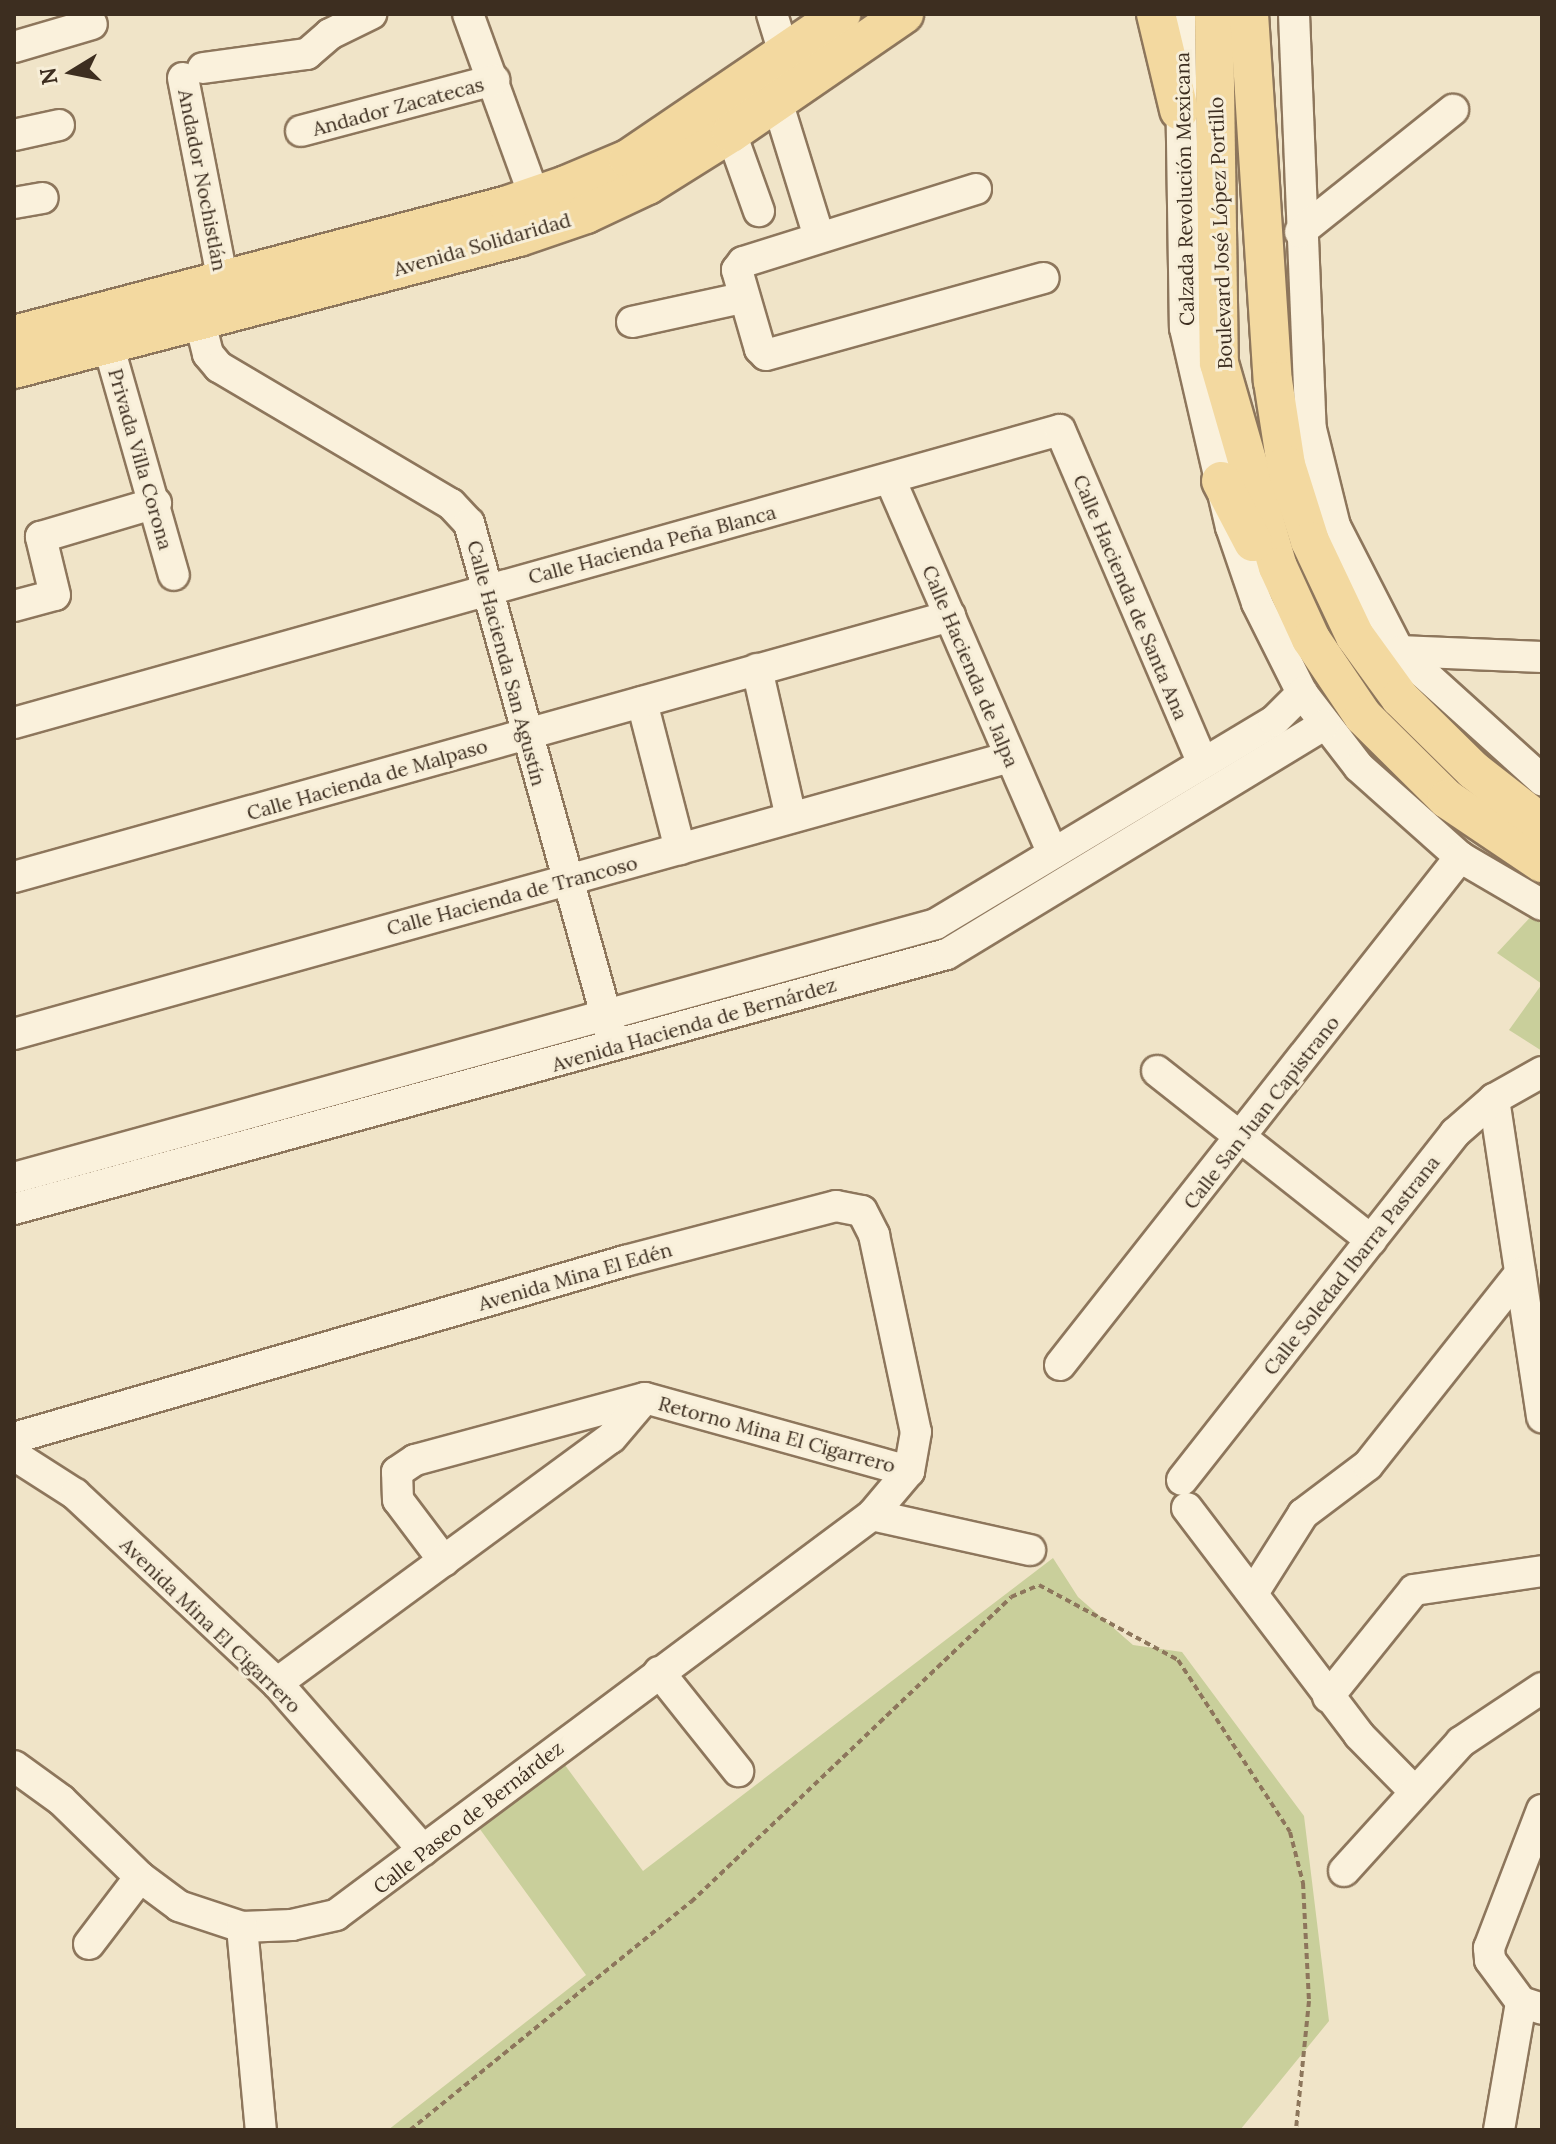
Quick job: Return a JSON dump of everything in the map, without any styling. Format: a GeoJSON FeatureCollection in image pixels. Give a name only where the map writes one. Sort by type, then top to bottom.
{"type":"FeatureCollection","features":[{"type":"Feature","properties":{"kind":"main road","name":"Avenida Solidaridad"},"geometry":{"type":"LineString","coordinates":[[14,335],[223,281],[540,213],[648,185],[731,133],[773,74],[841,14]]}},
{"type":"Feature","properties":{"kind":"main road","name":"Avenida Solidaridad"},"geometry":{"type":"LineString","coordinates":[[14,369],[199,318],[540,213],[773,74],[904,14]]}},
{"type":"Feature","properties":{"kind":"main road"},"geometry":{"type":"LineString","coordinates":[[1156,14],[1179,110]]}},
{"type":"Feature","properties":{"kind":"main road","name":"Boulevard José López Portillo"},"geometry":{"type":"LineString","coordinates":[[1214,14],[1219,363],[1268,537],[1295,608],[1329,668],[1387,742],[1447,799],[1542,863]]}},
{"type":"Feature","properties":{"kind":"main road","name":"Boulevard José López Portillo"},"geometry":{"type":"LineString","coordinates":[[1249,14],[1273,381],[1286,465],[1310,541],[1355,636],[1400,698],[1473,770],[1542,824]]}},
{"type":"Feature","properties":{"kind":"main road"},"geometry":{"type":"LineString","coordinates":[[1221,481],[1295,608]]}},
{"type":"Feature","properties":{"kind":"street","name":"Andador Nochistlán"},"geometry":{"type":"LineString","coordinates":[[223,281],[193,73],[307,54],[330,34],[371,14]]}},
{"type":"Feature","properties":{"kind":"street"},"geometry":{"type":"LineString","coordinates":[[468,14],[540,213]]}},
{"type":"Feature","properties":{"kind":"street"},"geometry":{"type":"LineString","coordinates":[[772,14],[773,74],[818,234]]}},
{"type":"Feature","properties":{"kind":"street","name":"Calzada Revolución Mexicana"},"geometry":{"type":"LineString","coordinates":[[1180,14],[1179,110],[1185,328],[1221,481],[1257,603],[1302,693],[1359,767],[1460,857],[1542,905]]}},
{"type":"Feature","properties":{"kind":"street"},"geometry":{"type":"LineString","coordinates":[[1294,14],[1300,232],[1311,429],[1321,482],[1335,526],[1399,651],[1542,780]]}},
{"type":"Feature","properties":{"kind":"street"},"geometry":{"type":"LineString","coordinates":[[14,47],[92,24]]}},
{"type":"Feature","properties":{"kind":"street","name":"Andador Zacatecas"},"geometry":{"type":"LineString","coordinates":[[301,131],[494,80]]}},
{"type":"Feature","properties":{"kind":"street"},"geometry":{"type":"LineString","coordinates":[[1300,232],[1453,110]]}},
{"type":"Feature","properties":{"kind":"street"},"geometry":{"type":"LineString","coordinates":[[14,135],[59,125]]}},
{"type":"Feature","properties":{"kind":"street"},"geometry":{"type":"LineString","coordinates":[[731,133],[759,211]]}},
{"type":"Feature","properties":{"kind":"street"},"geometry":{"type":"LineString","coordinates":[[976,189],[818,234],[743,262],[737,270],[742,298],[766,355],[1044,278]]}},
{"type":"Feature","properties":{"kind":"street"},"geometry":{"type":"LineString","coordinates":[[632,322],[742,298]]}},
{"type":"Feature","properties":{"kind":"street","name":"Calle Hacienda San Agustín"},"geometry":{"type":"LineString","coordinates":[[199,318],[208,354],[219,367],[451,504],[469,523],[565,880],[610,1033]]}},
{"type":"Feature","properties":{"kind":"street","name":"Privada Villa Corona"},"geometry":{"type":"LineString","coordinates":[[108,344],[156,503],[174,575]]}},
{"type":"Feature","properties":{"kind":"street","name":"Calle Hacienda Peña Blanca"},"geometry":{"type":"LineString","coordinates":[[14,723],[1060,430]]}},
{"type":"Feature","properties":{"kind":"street","name":"Calle Hacienda de Santa Ana"},"geometry":{"type":"LineString","coordinates":[[1060,430],[1203,763]]}},
{"type":"Feature","properties":{"kind":"street","name":"Calle Hacienda de Jalpa"},"geometry":{"type":"LineString","coordinates":[[890,479],[1053,853]]}},
{"type":"Feature","properties":{"kind":"street"},"geometry":{"type":"LineString","coordinates":[[14,606],[55,595],[41,537],[156,503]]}},
{"type":"Feature","properties":{"kind":"street","name":"Calle Hacienda de Malpaso"},"geometry":{"type":"LineString","coordinates":[[14,877],[950,616]]}},
{"type":"Feature","properties":{"kind":"street"},"geometry":{"type":"LineString","coordinates":[[1399,651],[1542,657]]}},
{"type":"Feature","properties":{"kind":"street"},"geometry":{"type":"LineString","coordinates":[[757,669],[791,817]]}},
{"type":"Feature","properties":{"kind":"street","name":"Avenida Hacienda de Bernárdez"},"geometry":{"type":"LineString","coordinates":[[14,1209],[610,1033],[936,924],[1274,721],[1302,693]]}},
{"type":"Feature","properties":{"kind":"street"},"geometry":{"type":"LineString","coordinates":[[642,702],[680,849]]}},
{"type":"Feature","properties":{"kind":"street","name":"Avenida Hacienda de Bernárdez"},"geometry":{"type":"LineString","coordinates":[[14,1178],[947,954],[1324,725]]}},
{"type":"Feature","properties":{"kind":"street","name":"Calle Hacienda de Trancoso"},"geometry":{"type":"LineString","coordinates":[[14,1034],[1010,757]]}},
{"type":"Feature","properties":{"kind":"street","name":"Calle San Juan Capistrano"},"geometry":{"type":"LineString","coordinates":[[1060,1365],[1460,857]]}},
{"type":"Feature","properties":{"kind":"street"},"geometry":{"type":"LineString","coordinates":[[1157,1071],[1371,1240]]}},
{"type":"Feature","properties":{"kind":"street","name":"Calle Soledad Ibarra Pastrana"},"geometry":{"type":"LineString","coordinates":[[1415,1792],[1328,1697],[1184,1494],[1371,1240],[1455,1133],[1494,1099],[1542,1072]]}},
{"type":"Feature","properties":{"kind":"street"},"geometry":{"type":"LineString","coordinates":[[1494,1099],[1520,1273],[1536,1323],[1542,1417]]}},
{"type":"Feature","properties":{"kind":"street","name":"Avenida Mina El Edén"},"geometry":{"type":"LineString","coordinates":[[14,1438],[639,1257],[836,1206],[862,1211],[874,1235],[916,1432],[904,1479]]}},
{"type":"Feature","properties":{"kind":"street"},"geometry":{"type":"LineString","coordinates":[[1255,1590],[1303,1514],[1368,1465],[1520,1273]]}},
{"type":"Feature","properties":{"kind":"street","name":"Retorno Mina El Cigarrero"},"geometry":{"type":"LineString","coordinates":[[444,1561],[398,1500],[397,1472],[415,1460],[645,1398],[904,1479]]}},
{"type":"Feature","properties":{"kind":"street","name":"Retorno Mina El Cigarrero"},"geometry":{"type":"LineString","coordinates":[[277,1683],[611,1438],[645,1398]]}},
{"type":"Feature","properties":{"kind":"street","name":"Avenida Mina El Cigarrero"},"geometry":{"type":"LineString","coordinates":[[14,1455],[75,1494],[277,1683],[423,1850]]}},
{"type":"Feature","properties":{"kind":"street","name":"Calle Paseo de Bernárdez"},"geometry":{"type":"LineString","coordinates":[[14,1766],[61,1800],[140,1877],[179,1906],[242,1927],[292,1925],[336,1915],[872,1515],[904,1479]]}},
{"type":"Feature","properties":{"kind":"street"},"geometry":{"type":"LineString","coordinates":[[872,1515],[1030,1550]]}},
{"type":"Feature","properties":{"kind":"street"},"geometry":{"type":"LineString","coordinates":[[1328,1697],[1414,1590],[1542,1571]]}},
{"type":"Feature","properties":{"kind":"street"},"geometry":{"type":"LineString","coordinates":[[659,1672],[738,1771]]}},
{"type":"Feature","properties":{"kind":"street"},"geometry":{"type":"LineString","coordinates":[[1344,1871],[1461,1742],[1542,1688]]}},
{"type":"Feature","properties":{"kind":"street"},"geometry":{"type":"LineString","coordinates":[[1499,2130],[1532,2006],[1490,1960],[1489,1948],[1542,1810]]}},
{"type":"Feature","properties":{"kind":"street"},"geometry":{"type":"LineString","coordinates":[[89,1944],[140,1877]]}},
{"type":"Feature","properties":{"kind":"street"},"geometry":{"type":"LineString","coordinates":[[242,1927],[261,2130]]}},
{"type":"Feature","properties":{"kind":"path"},"geometry":{"type":"LineString","coordinates":[[410,2130],[691,1902],[1011,1597],[1039,1585],[1178,1660],[1290,1832],[1303,1883],[1309,2001],[1296,2130]]}},
{"type":"Feature","properties":{"kind":"green space"},"geometry":{"type":"Polygon","coordinates":[[[1536,911],[1542,915],[1542,984],[1497,953],[1536,911]]]}},
{"type":"Feature","properties":{"kind":"green space"},"geometry":{"type":"Polygon","coordinates":[[[1542,984],[1542,1051],[1509,1030],[1542,984]]]}},
{"type":"Feature","properties":{"kind":"green space"},"geometry":{"type":"Polygon","coordinates":[[[1053,1558],[1078,1597],[1133,1645],[1182,1652],[1304,1816],[1329,2021],[1240,2130],[388,2130],[586,1975],[474,1821],[559,1757],[643,1871],[1053,1558]]]}}]}
